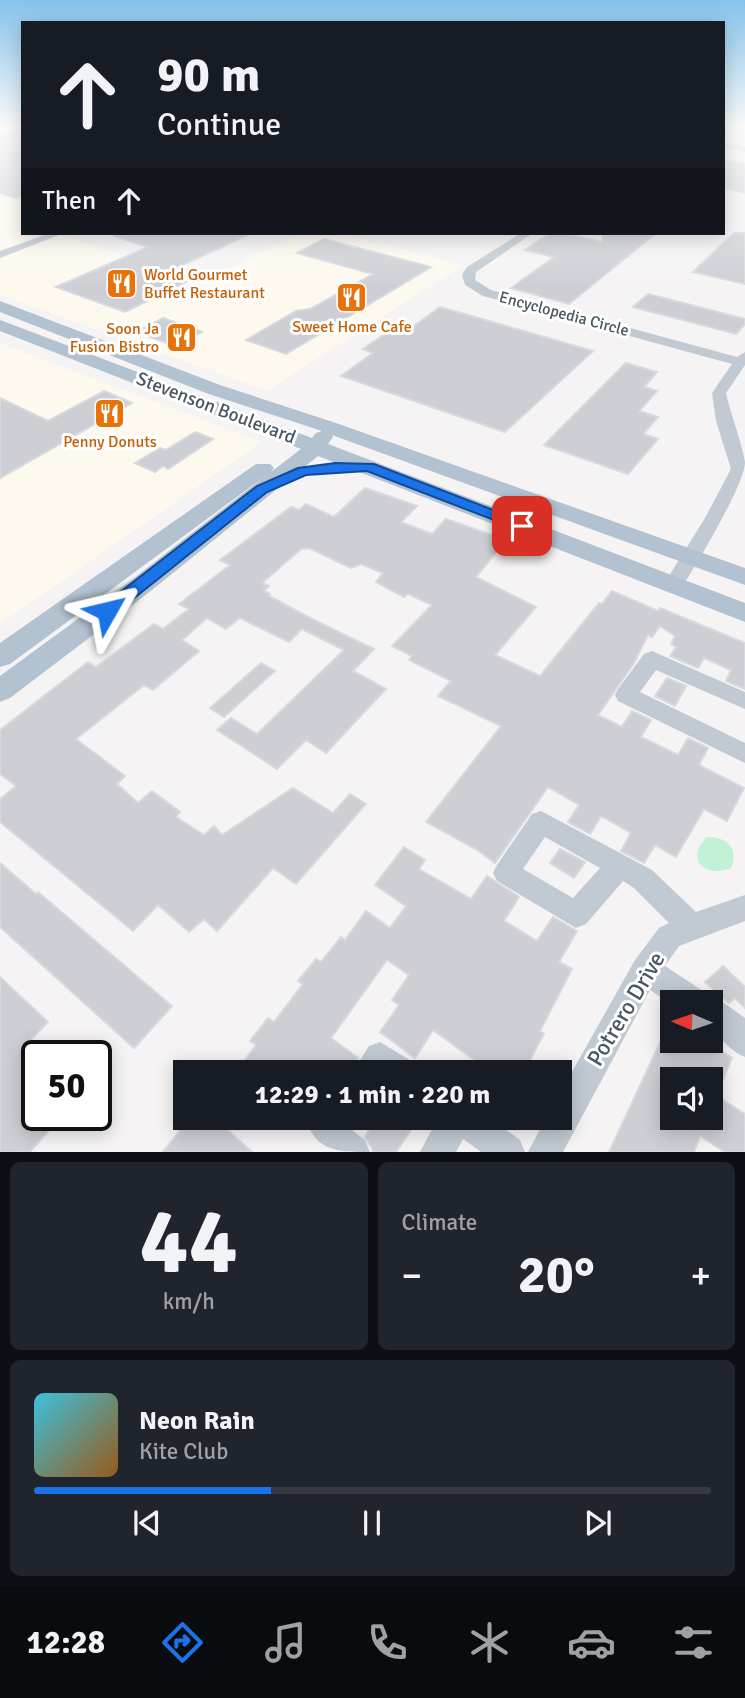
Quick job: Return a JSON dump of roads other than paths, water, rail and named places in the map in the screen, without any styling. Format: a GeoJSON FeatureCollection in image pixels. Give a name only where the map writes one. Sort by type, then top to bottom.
{"type":"FeatureCollection","features":[{"type":"Feature","properties":{"kind":"main road","name":"Stevenson Boulevard"},"geometry":{"type":"LineString","coordinates":[[0,306],[213,389],[329,427],[745,577]]}},
{"type":"Feature","properties":{"kind":"main road","name":"Stevenson Boulevard"},"geometry":{"type":"LineString","coordinates":[[0,325],[674,584],[745,614]]}},
{"type":"Feature","properties":{"kind":"main road"},"geometry":{"type":"LineString","coordinates":[[0,657],[329,427]]}},
{"type":"Feature","properties":{"kind":"main road"},"geometry":{"type":"LineString","coordinates":[[0,691],[143,584],[262,489],[308,444]]}},
{"type":"Feature","properties":{"kind":"main road"},"geometry":{"type":"LineString","coordinates":[[262,489],[303,471],[369,467]]}},
{"type":"Feature","properties":{"kind":"street"},"geometry":{"type":"LineString","coordinates":[[0,255],[54,235]]}},
{"type":"Feature","properties":{"kind":"street","name":"Encyclopedia Circle"},"geometry":{"type":"LineString","coordinates":[[525,235],[471,270],[468,275],[469,282],[487,293],[743,359],[719,393],[724,421],[739,469],[674,584]]}},
{"type":"Feature","properties":{"kind":"street"},"geometry":{"type":"LineString","coordinates":[[745,701],[652,659],[626,695],[745,754]]}},
{"type":"Feature","properties":{"kind":"street"},"geometry":{"type":"LineString","coordinates":[[620,865],[643,879],[692,927]]}},
{"type":"Feature","properties":{"kind":"street","name":"Potrero Drive"},"geometry":{"type":"LineString","coordinates":[[545,1152],[646,970],[669,937],[727,912],[745,908]]}},
{"type":"Feature","properties":{"kind":"street"},"geometry":{"type":"LineString","coordinates":[[646,970],[676,990]]}},
{"type":"Feature","properties":{"kind":"street"},"geometry":{"type":"LineString","coordinates":[[723,1021],[735,1029],[745,1042]]}},
{"type":"Feature","properties":{"kind":"street"},"geometry":{"type":"LineString","coordinates":[[327,1130],[353,1152]]}},
{"type":"Feature","properties":{"kind":"street"},"geometry":{"type":"LineString","coordinates":[[437,1152],[450,1130]]}},
{"type":"Feature","properties":{"kind":"street"},"geometry":{"type":"LineString","coordinates":[[479,1130],[508,1152]]}},
{"type":"Feature","properties":{"kind":"place","name":"World Gourmet Buffet Restaurant"},"geometry":{"type":"Point","coordinates":[121,284]}},
{"type":"Feature","properties":{"kind":"place","name":"Sweet Home Cafe"},"geometry":{"type":"Point","coordinates":[352,298]}},
{"type":"Feature","properties":{"kind":"place","name":"Soon Ja Fusion Bistro"},"geometry":{"type":"Point","coordinates":[182,338]}},
{"type":"Feature","properties":{"kind":"place","name":"Penny Donuts"},"geometry":{"type":"Point","coordinates":[110,413]}}]}
